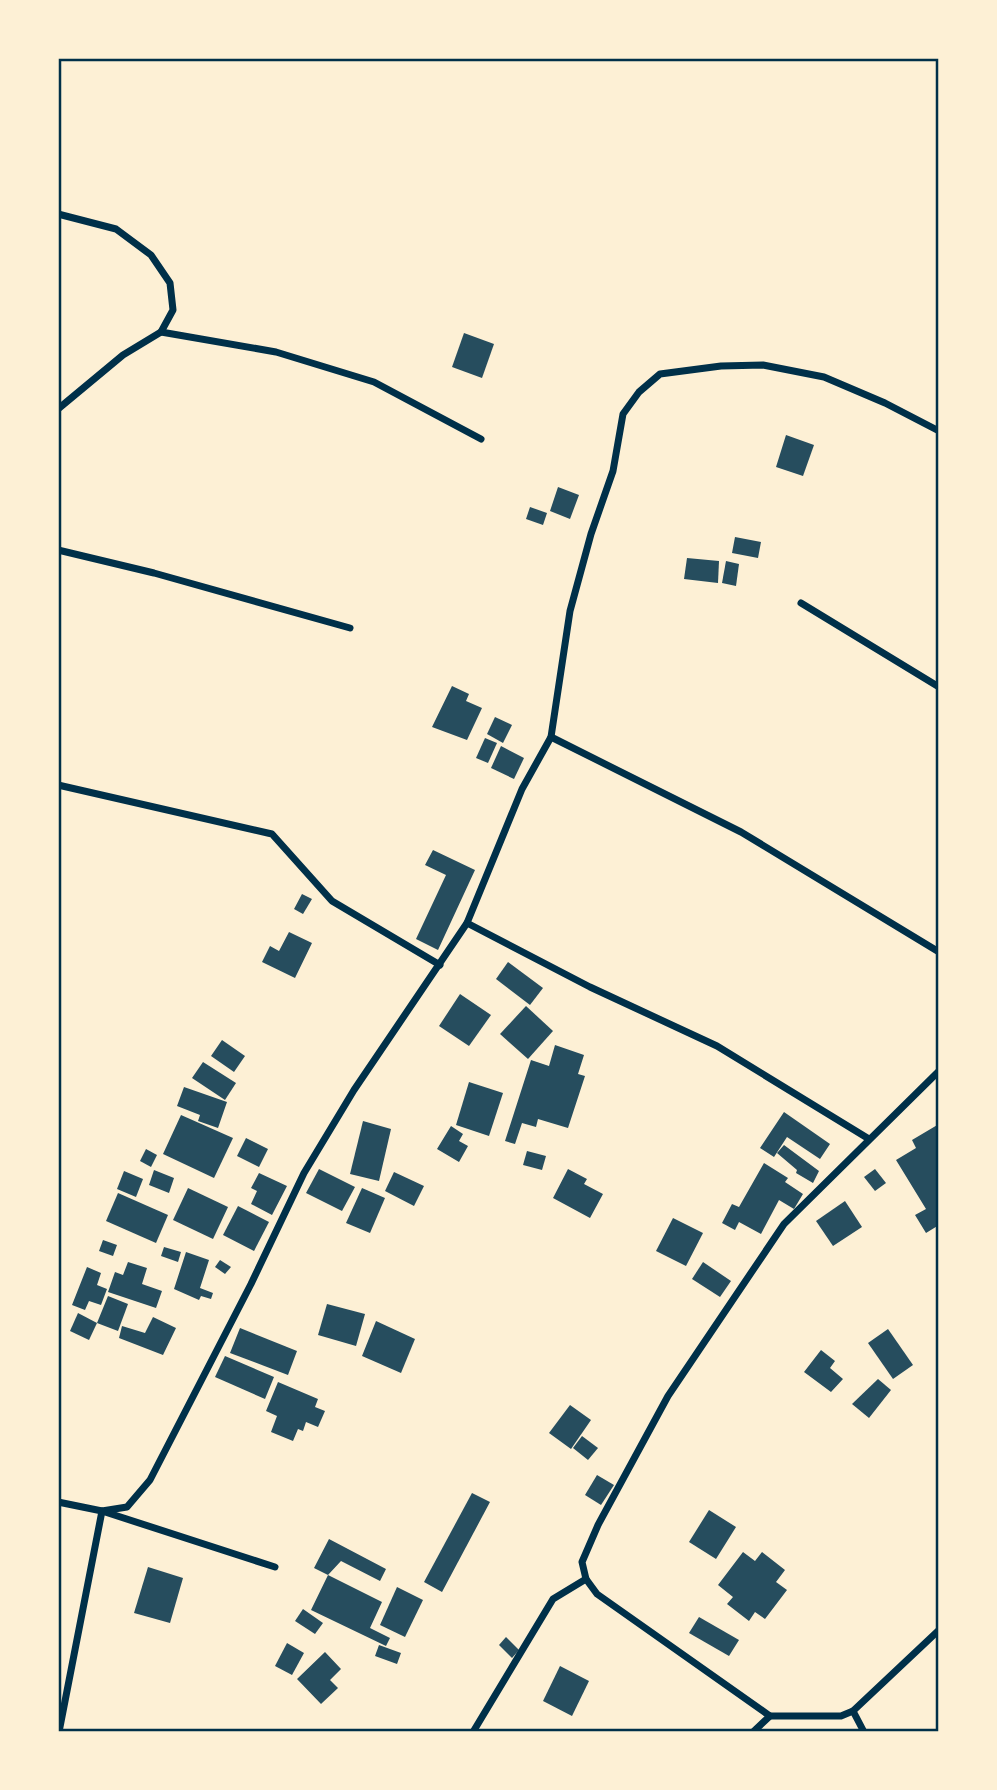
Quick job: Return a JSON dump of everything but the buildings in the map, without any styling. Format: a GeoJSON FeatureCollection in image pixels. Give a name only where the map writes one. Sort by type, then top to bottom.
{"type":"FeatureCollection","features":[{"type":"Feature","properties":{"kind":"street"},"geometry":{"type":"LineString","coordinates":[[58,214],[116,229],[151,255],[170,283],[173,310],[161,332],[123,355],[58,408]]}},
{"type":"Feature","properties":{"kind":"street"},"geometry":{"type":"LineString","coordinates":[[161,332],[276,352],[374,382],[481,439]]}},
{"type":"Feature","properties":{"kind":"street"},"geometry":{"type":"LineString","coordinates":[[102,1511],[127,1507],[150,1480],[251,1284],[304,1173],[354,1090],[467,923],[522,789],[551,737],[570,611],[591,534],[613,471],[623,414],[639,392],[660,374],[721,366],[763,365],[824,377],[885,402],[939,431]]}},
{"type":"Feature","properties":{"kind":"street"},"geometry":{"type":"LineString","coordinates":[[58,550],[154,573],[350,628]]}},
{"type":"Feature","properties":{"kind":"street"},"geometry":{"type":"LineString","coordinates":[[802,603],[939,687]]}},
{"type":"Feature","properties":{"kind":"street"},"geometry":{"type":"LineString","coordinates":[[551,737],[741,832],[939,952]]}},
{"type":"Feature","properties":{"kind":"street"},"geometry":{"type":"LineString","coordinates":[[58,785],[272,834],[332,901],[440,965]]}},
{"type":"Feature","properties":{"kind":"street"},"geometry":{"type":"LineString","coordinates":[[467,923],[590,988],[717,1046],[869,1139]]}},
{"type":"Feature","properties":{"kind":"street"},"geometry":{"type":"LineString","coordinates":[[939,1071],[784,1224],[668,1396],[598,1525],[582,1562],[586,1579],[597,1594],[770,1716],[841,1716],[853,1711],[939,1630]]}},
{"type":"Feature","properties":{"kind":"street"},"geometry":{"type":"LineString","coordinates":[[58,1502],[102,1511],[275,1567]]}},
{"type":"Feature","properties":{"kind":"street"},"geometry":{"type":"LineString","coordinates":[[59,1732],[102,1511]]}},
{"type":"Feature","properties":{"kind":"street"},"geometry":{"type":"LineString","coordinates":[[473,1732],[553,1599],[586,1579]]}},
{"type":"Feature","properties":{"kind":"street"},"geometry":{"type":"LineString","coordinates":[[853,1711],[864,1732]]}},
{"type":"Feature","properties":{"kind":"street"},"geometry":{"type":"LineString","coordinates":[[753,1732],[770,1716]]}}]}
